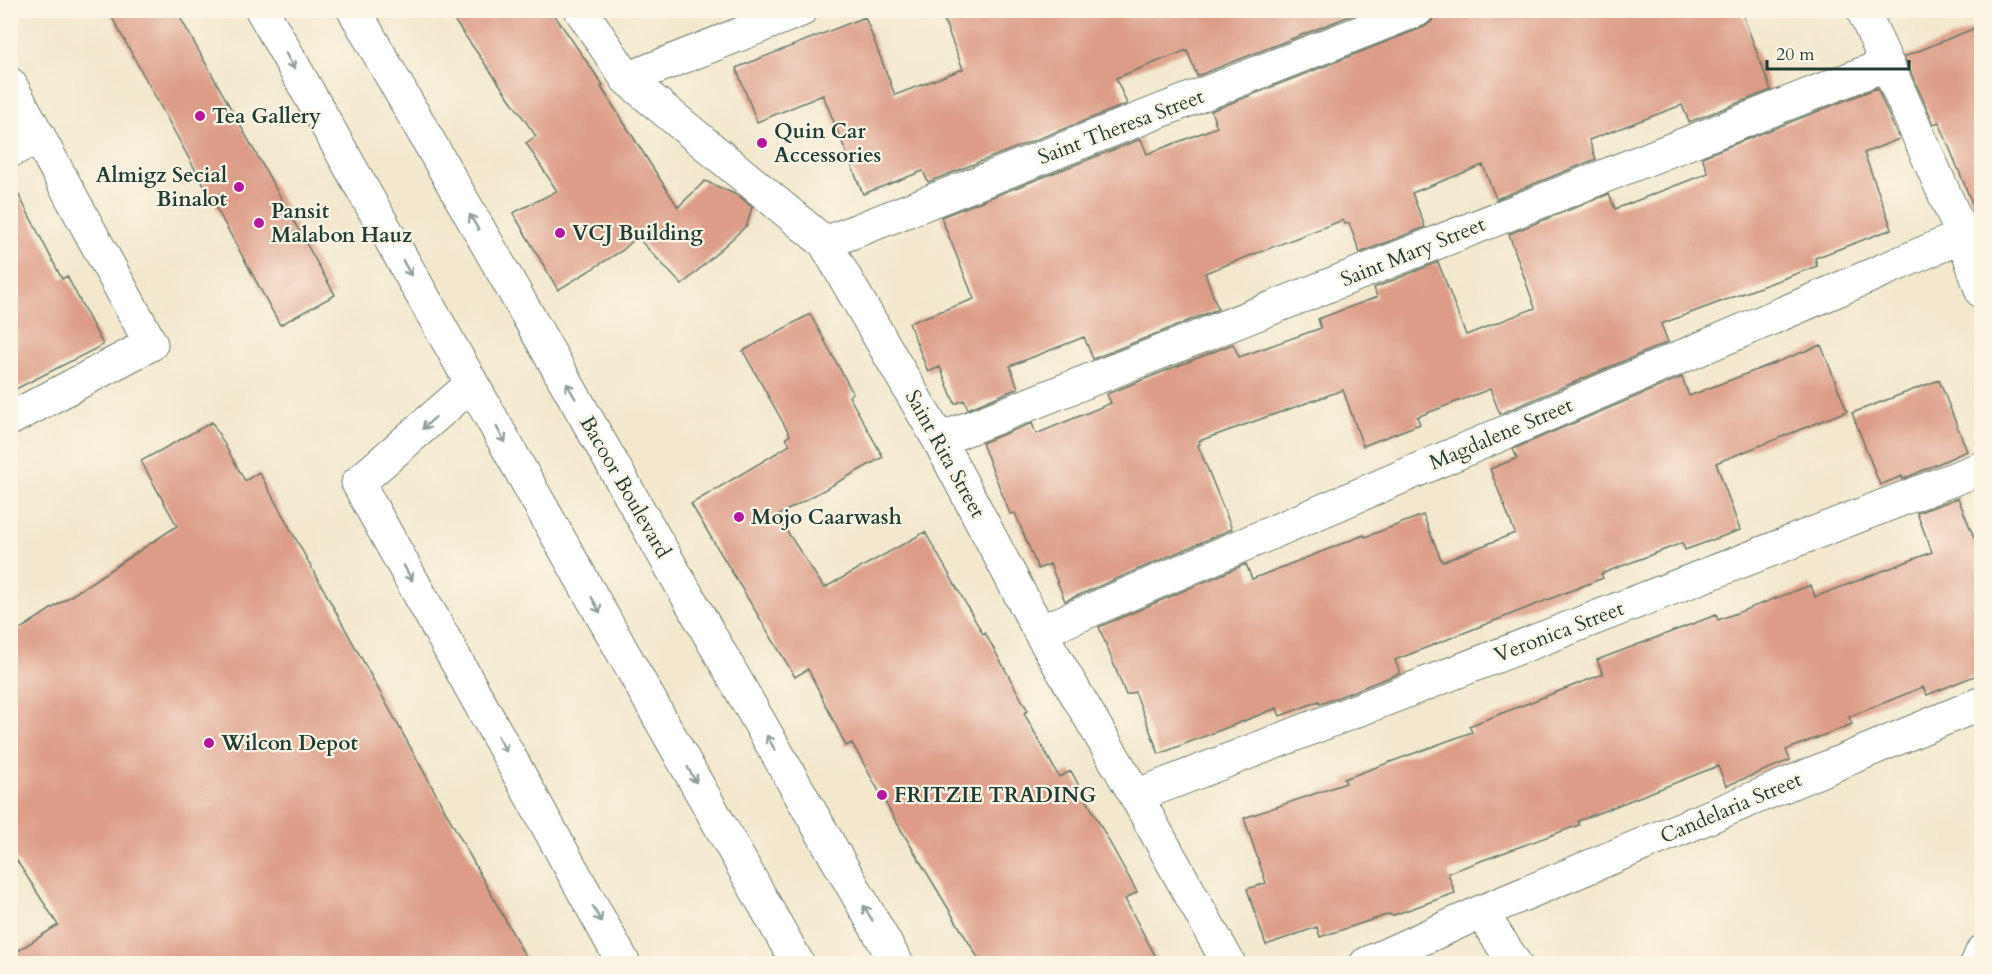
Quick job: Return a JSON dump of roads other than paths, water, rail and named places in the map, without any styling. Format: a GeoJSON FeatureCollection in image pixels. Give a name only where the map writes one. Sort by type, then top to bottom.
{"type":"FeatureCollection","features":[{"type":"Feature","properties":{"kind":"street"},"geometry":{"type":"LineString","coordinates":[[262,10],[798,963]]}},
{"type":"Feature","properties":{"kind":"street","name":"Bacoor Boulevard"},"geometry":{"type":"LineString","coordinates":[[354,10],[897,963]]}},
{"type":"Feature","properties":{"kind":"street","name":"Saint Rita Street"},"geometry":{"type":"LineString","coordinates":[[581,10],[627,79],[825,243],[939,440],[1040,632],[1136,796],[1228,963]]}},
{"type":"Feature","properties":{"kind":"street"},"geometry":{"type":"LineString","coordinates":[[627,79],[801,10]]}},
{"type":"Feature","properties":{"kind":"street","name":"Saint Theresa Street"},"geometry":{"type":"LineString","coordinates":[[825,243],[1417,10]]}},
{"type":"Feature","properties":{"kind":"street"},"geometry":{"type":"LineString","coordinates":[[1863,10],[1962,236],[1982,292]]}},
{"type":"Feature","properties":{"kind":"street","name":"Saint Mary Street"},"geometry":{"type":"LineString","coordinates":[[939,440],[1887,64]]}},
{"type":"Feature","properties":{"kind":"street"},"geometry":{"type":"LineString","coordinates":[[10,84],[151,344],[10,419]]}},
{"type":"Feature","properties":{"kind":"street"},"geometry":{"type":"LineString","coordinates":[[10,151],[39,136]]}},
{"type":"Feature","properties":{"kind":"street","name":"Magdalene Street"},"geometry":{"type":"LineString","coordinates":[[1040,632],[1962,236]]}},
{"type":"Feature","properties":{"kind":"street"},"geometry":{"type":"LineString","coordinates":[[472,384],[358,483],[624,963]]}},
{"type":"Feature","properties":{"kind":"street","name":"Veronica Street"},"geometry":{"type":"LineString","coordinates":[[1136,796],[1982,468]]}},
{"type":"Feature","properties":{"kind":"street","name":"Candelaria Street"},"geometry":{"type":"LineString","coordinates":[[1366,963],[1481,912],[1982,703]]}},
{"type":"Feature","properties":{"kind":"street"},"geometry":{"type":"LineString","coordinates":[[1481,912],[1515,963]]}},
{"type":"Feature","properties":{"kind":"street"},"geometry":{"type":"LineString","coordinates":[[1977,963],[1982,952]]}},
{"type":"Feature","properties":{"kind":"place","name":"Tea Gallery"},"geometry":{"type":"Point","coordinates":[200,116]}},
{"type":"Feature","properties":{"kind":"place","name":"Quin Car Accessories"},"geometry":{"type":"Point","coordinates":[762,143]}},
{"type":"Feature","properties":{"kind":"place","name":"Almigz Secial Binalot"},"geometry":{"type":"Point","coordinates":[239,187]}},
{"type":"Feature","properties":{"kind":"place","name":"Pansit Malabon Hauz"},"geometry":{"type":"Point","coordinates":[259,223]}},
{"type":"Feature","properties":{"kind":"place","name":"VCJ Building"},"geometry":{"type":"Point","coordinates":[560,233]}},
{"type":"Feature","properties":{"kind":"place","name":"Mojo Caarwash"},"geometry":{"type":"Point","coordinates":[739,517]}},
{"type":"Feature","properties":{"kind":"place","name":"Wilcon Depot"},"geometry":{"type":"Point","coordinates":[209,743]}},
{"type":"Feature","properties":{"kind":"place","name":"FRITZIE TRADING"},"geometry":{"type":"Point","coordinates":[882,795]}}]}
